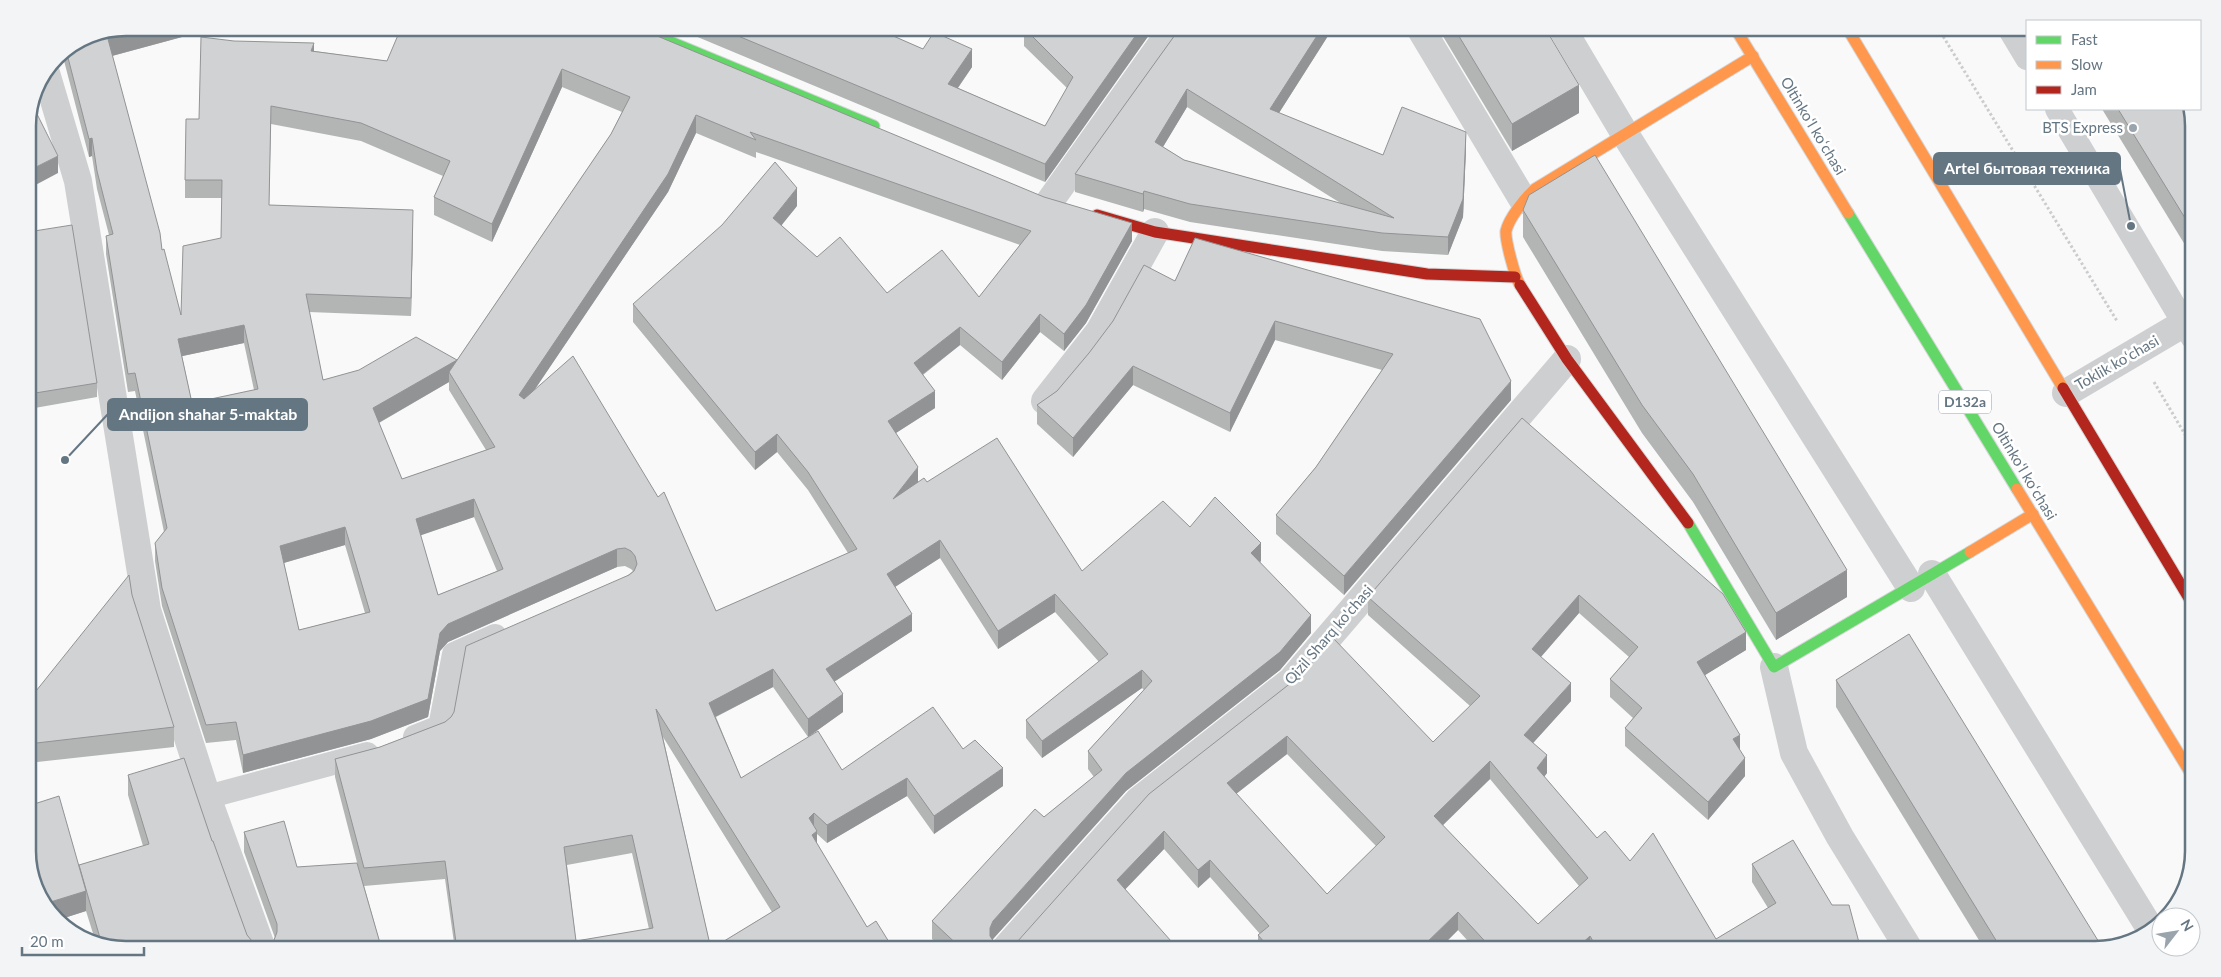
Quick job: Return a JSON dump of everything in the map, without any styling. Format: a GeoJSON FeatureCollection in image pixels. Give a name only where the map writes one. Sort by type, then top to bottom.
{"type":"FeatureCollection","features":[{"type":"Feature","properties":{"kind":"street"},"geometry":{"type":"LineString","coordinates":[[656,36],[886,132]]}},
{"type":"Feature","properties":{"kind":"street"},"geometry":{"type":"LineString","coordinates":[[1050,201],[1167,36]]}},
{"type":"Feature","properties":{"kind":"street"},"geometry":{"type":"LineString","coordinates":[[1425,36],[1523,200]]}},
{"type":"Feature","properties":{"kind":"street"},"geometry":{"type":"LineString","coordinates":[[1567,36],[1625,134],[2147,924]]}},
{"type":"Feature","properties":{"kind":"street","name":"Oltinkoʻl koʻchasi"},"geometry":{"type":"LineString","coordinates":[[1741,36],[2185,762]]}},
{"type":"Feature","properties":{"kind":"street"},"geometry":{"type":"LineString","coordinates":[[1852,36],[2185,592]]}},
{"type":"Feature","properties":{"kind":"street"},"geometry":{"type":"LineString","coordinates":[[1753,56],[1535,189],[1523,200],[1506,232],[1515,276],[1567,359],[1680,510],[1774,667],[1794,753],[1840,837],[1904,941]]}},
{"type":"Feature","properties":{"kind":"street"},"geometry":{"type":"LineString","coordinates":[[49,81],[78,181],[147,610],[207,797],[259,941]]}},
{"type":"Feature","properties":{"kind":"street"},"geometry":{"type":"LineString","coordinates":[[1088,212],[1155,232],[1427,274],[1515,276]]}},
{"type":"Feature","properties":{"kind":"street"},"geometry":{"type":"LineString","coordinates":[[1045,401],[1099,332],[1155,232]]}},
{"type":"Feature","properties":{"kind":"street","name":"Toklik koʻchasi"},"geometry":{"type":"LineString","coordinates":[[2066,393],[2136,352],[2185,328]]}},
{"type":"Feature","properties":{"kind":"street","name":"Qizil Sharq ko'chasi"},"geometry":{"type":"LineString","coordinates":[[1013,941],[1138,801],[1291,682],[1567,359]]}},
{"type":"Feature","properties":{"kind":"street"},"geometry":{"type":"LineString","coordinates":[[1774,667],[2033,514]]}},
{"type":"Feature","properties":{"kind":"lane"},"geometry":{"type":"LineString","coordinates":[[2014,36],[2026,56]]}},
{"type":"Feature","properties":{"kind":"lane"},"geometry":{"type":"LineString","coordinates":[[2058,110],[2185,318]]}},
{"type":"Feature","properties":{"kind":"lane"},"geometry":{"type":"LineString","coordinates":[[207,797],[375,752],[440,727],[454,654],[516,627]]}},
{"type":"Feature","properties":{"kind":"path"},"geometry":{"type":"LineString","coordinates":[[1943,36],[2185,435]]}},
{"type":"Feature","properties":{"kind":"building"},"geometry":{"type":"Polygon","coordinates":[[[398,36],[657,36],[1044,197],[1132,223],[1086,305],[1064,334],[1040,314],[1002,362],[960,327],[914,363],[935,391],[888,421],[918,467],[893,499],[924,478],[927,482],[997,438],[1082,571],[1163,501],[1190,527],[1215,497],[1261,543],[1251,553],[1311,615],[1280,652],[1126,773],[993,921],[990,928],[990,936],[993,941],[953,941],[932,921],[1035,809],[1044,817],[1102,770],[1088,751],[1152,681],[1142,670],[1042,741],[1026,720],[1108,654],[1055,594],[998,631],[940,540],[887,574],[912,614],[826,669],[843,694],[808,719],[773,669],[709,703],[741,778],[818,731],[842,770],[933,707],[963,749],[975,740],[1003,768],[934,816],[907,778],[827,825],[814,813],[809,818],[817,831],[812,835],[867,927],[876,921],[888,941],[724,941],[780,907],[656,709],[709,941],[576,941],[456,941],[445,861],[364,868],[335,759],[380,747],[445,722],[454,712],[466,646],[629,575],[634,571],[637,564],[635,556],[625,548],[617,549],[448,624],[440,633],[428,699],[371,721],[243,755],[236,722],[206,725],[162,588],[155,543],[167,528],[135,373],[128,374],[106,236],[113,234],[97,171],[92,138],[89,139],[68,58],[76,51],[92,43],[116,37],[108,39],[160,233],[162,250],[164,249],[181,315],[183,246],[221,238],[222,180],[185,180],[186,119],[199,119],[201,37],[234,41],[314,43],[311,51],[387,61],[398,36]],[[562,69],[492,224],[434,197],[450,161],[361,123],[271,106],[269,205],[413,210],[411,298],[306,294],[323,380],[359,370],[416,337],[457,360],[373,408],[402,479],[495,447],[449,372],[611,134],[630,97],[562,69]],[[696,115],[668,174],[519,395],[524,399],[573,356],[658,497],[664,492],[716,611],[857,549],[808,472],[777,434],[755,452],[633,304],[722,225],[775,162],[797,188],[773,218],[817,257],[840,237],[887,293],[942,250],[979,297],[1031,231],[750,132],[756,140],[696,115]],[[244,325],[178,339],[192,403],[258,389],[244,325]],[[474,499],[416,519],[438,595],[503,569],[474,499]],[[345,527],[280,546],[299,630],[370,612],[345,527]],[[632,835],[564,847],[576,941],[653,928],[632,835]]]}},
{"type":"Feature","properties":{"kind":"building"},"geometry":{"type":"Polygon","coordinates":[[[738,36],[893,36],[923,49],[931,36],[943,36],[972,49],[948,84],[1045,126],[1073,77],[1032,36],[1135,36],[1045,164],[738,36]]]}},
{"type":"Feature","properties":{"kind":"building"},"geometry":{"type":"Polygon","coordinates":[[[1174,36],[1317,36],[1270,109],[1383,155],[1402,107],[1466,132],[1463,199],[1448,237],[1382,233],[1190,204],[1144,191],[1143,194],[1075,174],[1174,36]],[[1187,89],[1155,142],[1184,160],[1394,218],[1187,89]]]}},
{"type":"Feature","properties":{"kind":"building"},"geometry":{"type":"Polygon","coordinates":[[[1459,36],[1550,36],[1579,85],[1512,124],[1459,36]]]}},
{"type":"Feature","properties":{"kind":"building"},"geometry":{"type":"Polygon","coordinates":[[[2119,110],[2183,110],[2185,121],[2185,218],[2119,110]]]}},
{"type":"Feature","properties":{"kind":"building"},"geometry":{"type":"Polygon","coordinates":[[[37,114],[58,156],[36,167],[37,114]]]}},
{"type":"Feature","properties":{"kind":"building"},"geometry":{"type":"Polygon","coordinates":[[[1595,155],[1847,570],[1776,613],[1693,474],[1642,405],[1523,210],[1529,195],[1595,155]]]}},
{"type":"Feature","properties":{"kind":"building"},"geometry":{"type":"Polygon","coordinates":[[[72,225],[97,383],[36,393],[36,231],[72,225]]]}},
{"type":"Feature","properties":{"kind":"building"},"geometry":{"type":"Polygon","coordinates":[[[1195,238],[1480,319],[1511,381],[1344,576],[1276,515],[1316,467],[1393,354],[1275,321],[1230,413],[1133,366],[1073,438],[1037,405],[1057,391],[1089,353],[1113,321],[1144,265],[1175,281],[1195,238]]]}},
{"type":"Feature","properties":{"kind":"building"},"geometry":{"type":"Polygon","coordinates":[[[1522,418],[1723,594],[1746,632],[1697,662],[1740,735],[1733,739],[1745,758],[1708,802],[1625,728],[1642,708],[1610,679],[1638,647],[1579,595],[1532,649],[1571,683],[1524,735],[1547,755],[1537,768],[1597,838],[1605,831],[1630,861],[1653,833],[1716,939],[1776,903],[1752,864],[1793,840],[1832,905],[1849,905],[1859,941],[1593,941],[1590,936],[1585,941],[1485,941],[1458,912],[1428,941],[1263,941],[1258,935],[1269,926],[1210,860],[1198,870],[1164,831],[1117,880],[1171,941],[1018,941],[1149,794],[1301,675],[1333,638],[1433,742],[1480,696],[1368,597],[1522,418]],[[1287,736],[1227,783],[1327,894],[1385,837],[1287,736]],[[1490,761],[1434,816],[1538,924],[1588,878],[1490,761]]]}},
{"type":"Feature","properties":{"kind":"building"},"geometry":{"type":"Polygon","coordinates":[[[129,575],[132,595],[174,727],[36,743],[36,691],[129,575]]]}},
{"type":"Feature","properties":{"kind":"building"},"geometry":{"type":"Polygon","coordinates":[[[1909,634],[2098,941],[1996,941],[1836,680],[1909,634]]]}},
{"type":"Feature","properties":{"kind":"building"},"geometry":{"type":"Polygon","coordinates":[[[184,758],[212,841],[247,935],[252,941],[121,941],[100,937],[79,865],[149,844],[128,775],[184,758]]]}},
{"type":"Feature","properties":{"kind":"building"},"geometry":{"type":"Polygon","coordinates":[[[59,796],[86,891],[51,901],[41,879],[36,856],[36,803],[59,796]]]}},
{"type":"Feature","properties":{"kind":"building"},"geometry":{"type":"Polygon","coordinates":[[[284,821],[297,867],[357,863],[379,941],[272,941],[277,932],[277,924],[244,832],[284,821]]]}},
{"type":"Feature","properties":{"kind":"traffic: fast"},"geometry":{"type":"LineString","coordinates":[[656,36],[874,126]]}},
{"type":"Feature","properties":{"kind":"traffic: fast"},"geometry":{"type":"LineString","coordinates":[[1848,213],[2017,489]]}},
{"type":"Feature","properties":{"kind":"traffic: fast"},"geometry":{"type":"LineString","coordinates":[[1688,523],[1774,667],[1970,552]]}},
{"type":"Feature","properties":{"kind":"traffic: slow"},"geometry":{"type":"LineString","coordinates":[[1740,36],[1848,213]]}},
{"type":"Feature","properties":{"kind":"traffic: slow"},"geometry":{"type":"LineString","coordinates":[[1852,36],[2063,388]]}},
{"type":"Feature","properties":{"kind":"traffic: slow"},"geometry":{"type":"LineString","coordinates":[[1520,285],[1511,258],[1506,231],[1514,214],[1535,189],[1753,56]]}},
{"type":"Feature","properties":{"kind":"traffic: slow"},"geometry":{"type":"LineString","coordinates":[[2017,489],[2185,764]]}},
{"type":"Feature","properties":{"kind":"traffic: slow"},"geometry":{"type":"LineString","coordinates":[[1970,552],[2033,514]]}},
{"type":"Feature","properties":{"kind":"traffic: jam"},"geometry":{"type":"LineString","coordinates":[[1097,215],[1155,232],[1427,274],[1515,277]]}},
{"type":"Feature","properties":{"kind":"traffic: jam"},"geometry":{"type":"LineString","coordinates":[[1520,285],[1567,359],[1688,523]]}},
{"type":"Feature","properties":{"kind":"traffic: jam"},"geometry":{"type":"LineString","coordinates":[[2063,388],[2185,592]]}},
{"type":"Feature","properties":{"kind":"place","name":"BTS Express"},"geometry":{"type":"Point","coordinates":[2133,128]}},
{"type":"Feature","properties":{"kind":"place","name":"Artel бытовая техника"},"geometry":{"type":"Point","coordinates":[2131,226]}},
{"type":"Feature","properties":{"kind":"place","name":"Andijon shahar 5-maktab"},"geometry":{"type":"Point","coordinates":[65,460]}}]}
